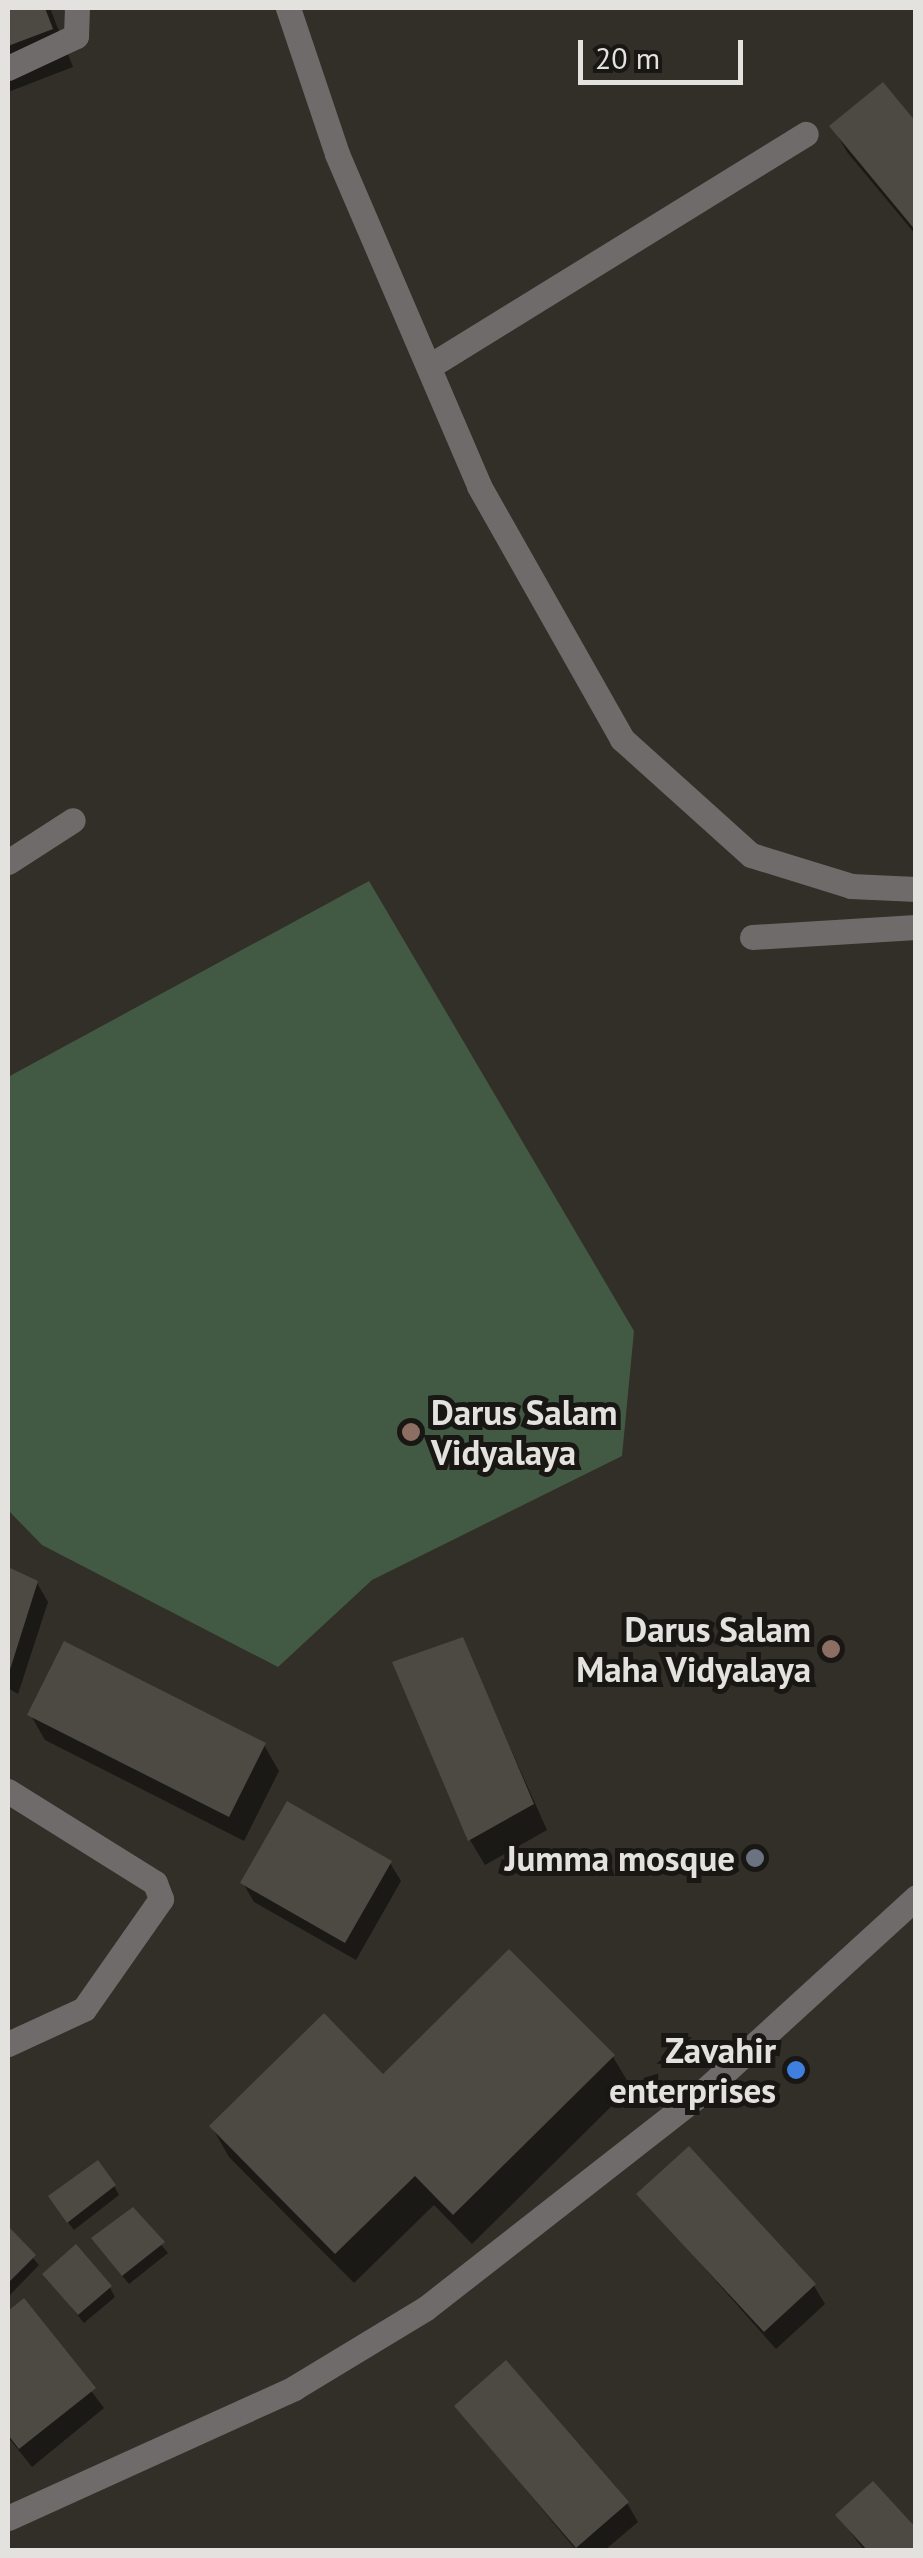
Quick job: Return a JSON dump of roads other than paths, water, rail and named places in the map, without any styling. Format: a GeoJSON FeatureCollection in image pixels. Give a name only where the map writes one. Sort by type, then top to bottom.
{"type":"FeatureCollection","features":[{"type":"Feature","properties":{"kind":"street"},"geometry":{"type":"LineString","coordinates":[[8,68],[76,36],[77,8]]}},
{"type":"Feature","properties":{"kind":"street"},"geometry":{"type":"LineString","coordinates":[[288,8],[337,154],[433,364],[480,486],[622,738],[751,855],[851,886],[916,889]]}},
{"type":"Feature","properties":{"kind":"street"},"geometry":{"type":"LineString","coordinates":[[433,364],[806,134]]}},
{"type":"Feature","properties":{"kind":"street"},"geometry":{"type":"LineString","coordinates":[[8,862],[73,820]]}},
{"type":"Feature","properties":{"kind":"street"},"geometry":{"type":"LineString","coordinates":[[752,937],[916,927]]}},
{"type":"Feature","properties":{"kind":"street"},"geometry":{"type":"LineString","coordinates":[[8,1791],[155,1884],[160,1899],[84,2009],[8,2044]]}},
{"type":"Feature","properties":{"kind":"street"},"geometry":{"type":"LineString","coordinates":[[8,2518],[294,2388],[426,2308],[705,2090],[916,1897]]}},
{"type":"Feature","properties":{"kind":"place","name":"Darus Salam Vidyalaya"},"geometry":{"type":"Point","coordinates":[411,1432]}},
{"type":"Feature","properties":{"kind":"place","name":"Darus Salam Maha Vidyalaya"},"geometry":{"type":"Point","coordinates":[831,1649]}},
{"type":"Feature","properties":{"kind":"place","name":"Jumma mosque"},"geometry":{"type":"Point","coordinates":[755,1858]}},
{"type":"Feature","properties":{"kind":"place","name":"Zavahir enterprises"},"geometry":{"type":"Point","coordinates":[796,2070]}}]}
